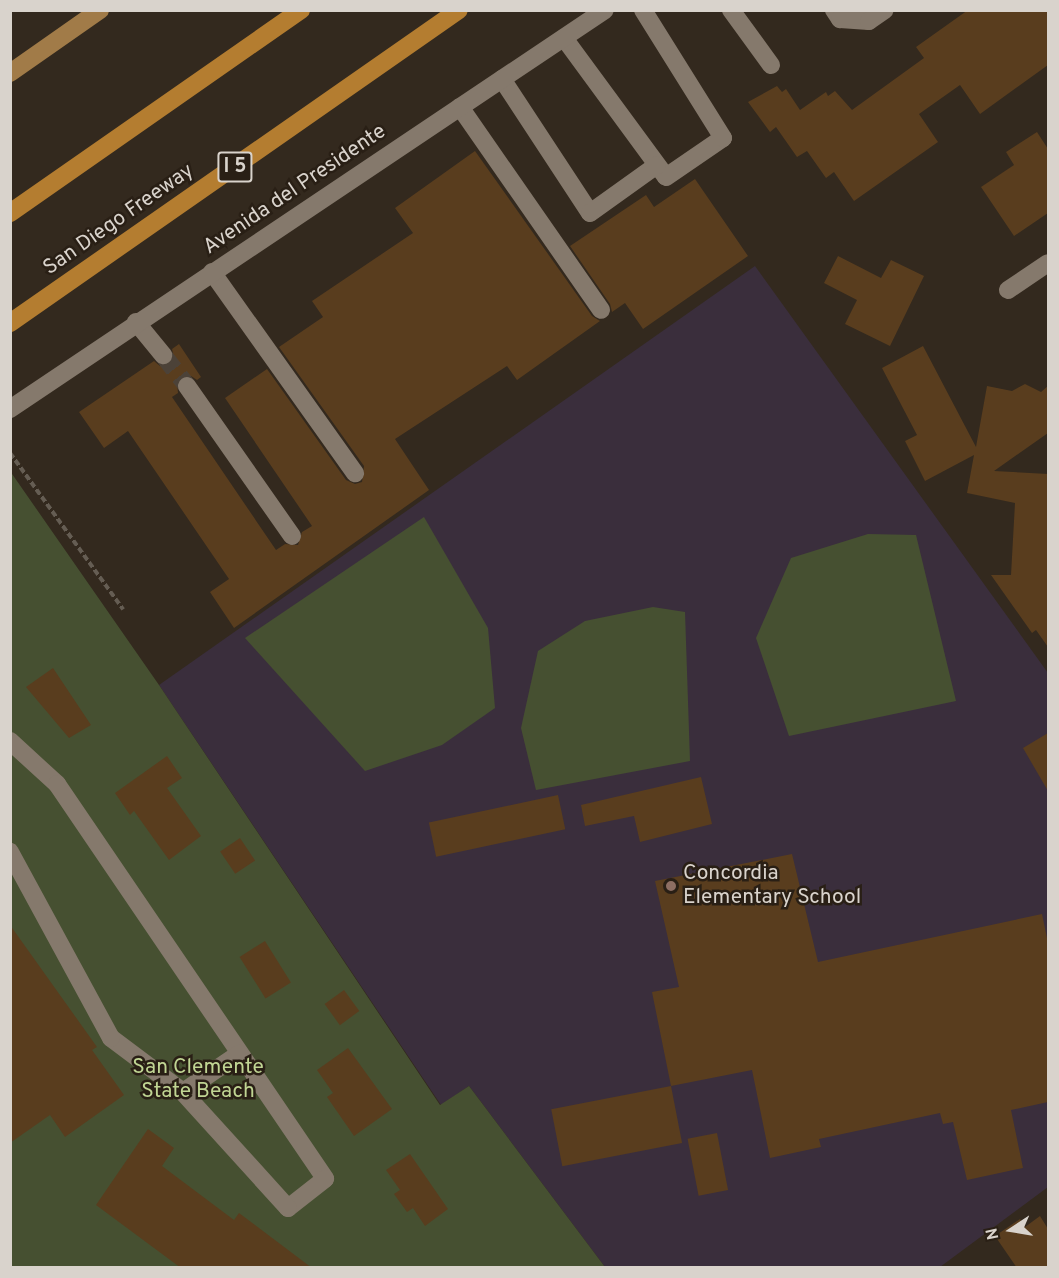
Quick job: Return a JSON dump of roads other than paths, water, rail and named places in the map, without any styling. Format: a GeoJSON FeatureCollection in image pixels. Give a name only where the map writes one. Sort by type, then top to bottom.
{"type":"FeatureCollection","features":[{"type":"Feature","properties":{"kind":"highway"},"geometry":{"type":"LineString","coordinates":[[10,213],[301,10]]}},
{"type":"Feature","properties":{"kind":"highway","name":"San Diego Freeway"},"geometry":{"type":"LineString","coordinates":[[10,322],[459,10]]}},
{"type":"Feature","properties":{"kind":"main road"},"geometry":{"type":"LineString","coordinates":[[10,73],[100,10]]}},
{"type":"Feature","properties":{"kind":"street","name":"Avenida del Presidente"},"geometry":{"type":"LineString","coordinates":[[10,409],[136,322],[605,10]]}},
{"type":"Feature","properties":{"kind":"street"},"geometry":{"type":"LineString","coordinates":[[564,38],[666,177],[723,138],[643,10]]}},
{"type":"Feature","properties":{"kind":"street"},"geometry":{"type":"LineString","coordinates":[[731,10],[771,65]]}},
{"type":"Feature","properties":{"kind":"street"},"geometry":{"type":"LineString","coordinates":[[834,10],[840,19],[869,21],[885,10]]}},
{"type":"Feature","properties":{"kind":"street"},"geometry":{"type":"LineString","coordinates":[[502,79],[590,213],[657,165]]}},
{"type":"Feature","properties":{"kind":"street"},"geometry":{"type":"LineString","coordinates":[[460,107],[601,310]]}},
{"type":"Feature","properties":{"kind":"street"},"geometry":{"type":"LineString","coordinates":[[1008,290],[1048,263]]}},
{"type":"Feature","properties":{"kind":"street"},"geometry":{"type":"LineString","coordinates":[[212,272],[355,473]]}},
{"type":"Feature","properties":{"kind":"street"},"geometry":{"type":"LineString","coordinates":[[136,322],[163,355]]}},
{"type":"Feature","properties":{"kind":"street"},"geometry":{"type":"LineString","coordinates":[[187,386],[292,536]]}},
{"type":"Feature","properties":{"kind":"street"},"geometry":{"type":"LineString","coordinates":[[10,741],[57,784],[238,1054],[325,1179],[288,1208],[183,1092],[111,1038],[10,852]]}},
{"type":"Feature","properties":{"kind":"street"},"geometry":{"type":"LineString","coordinates":[[183,1092],[238,1054]]}},
{"type":"Feature","properties":{"kind":"tunnel"},"geometry":{"type":"LineString","coordinates":[[163,355],[187,386]]}},
{"type":"Feature","properties":{"kind":"place","name":"Concordia Elementary School"},"geometry":{"type":"Point","coordinates":[671,886]}},
{"type":"Feature","properties":{"kind":"park label","name":"San Clemente State Beach"},"geometry":{"type":"Point","coordinates":[198,1080]}}]}
